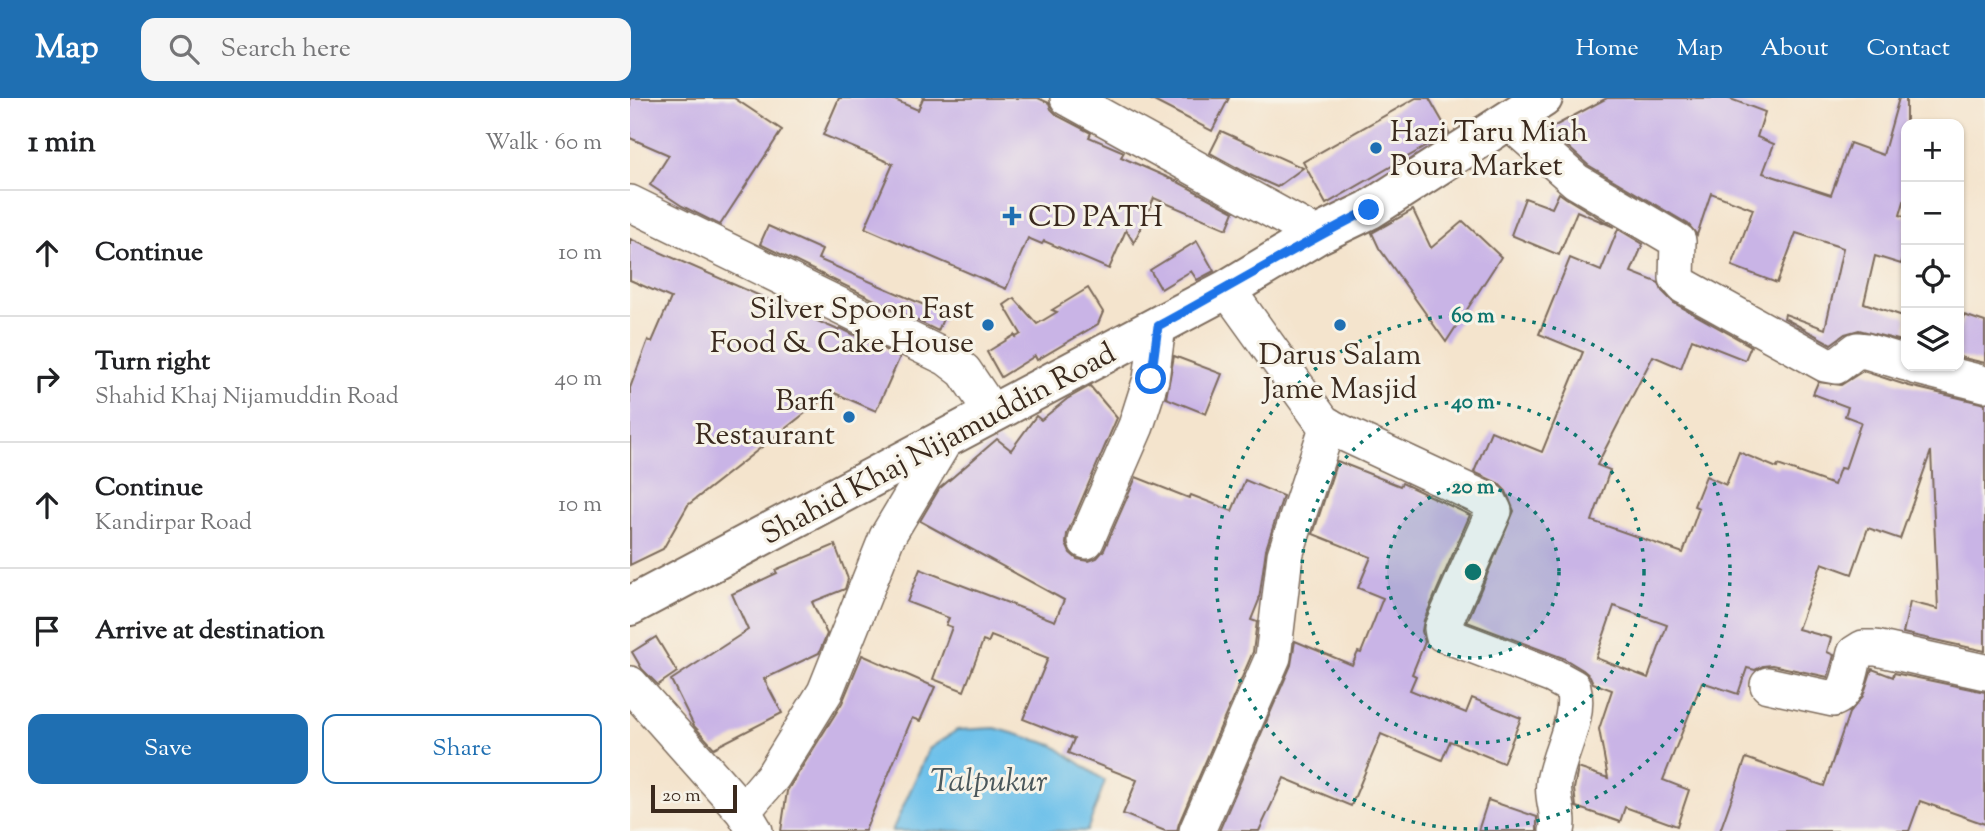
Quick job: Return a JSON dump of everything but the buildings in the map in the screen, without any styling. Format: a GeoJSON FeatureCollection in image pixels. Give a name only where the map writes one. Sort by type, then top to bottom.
{"type":"FeatureCollection","features":[{"type":"Feature","properties":{"kind":"main road","name":"Shahid Khaj Nijamuddin Road"},"geometry":{"type":"LineString","coordinates":[[630,606],[1158,326],[1317,236],[1369,210],[1543,98]]}},
{"type":"Feature","properties":{"kind":"street"},"geometry":{"type":"LineString","coordinates":[[1069,98],[1317,236]]}},
{"type":"Feature","properties":{"kind":"street"},"geometry":{"type":"LineString","coordinates":[[1508,121],[1576,181],[1678,241],[1677,278],[1684,286],[1825,364],[1836,366],[1857,350],[1901,362]]}},
{"type":"Feature","properties":{"kind":"street"},"geometry":{"type":"LineString","coordinates":[[630,203],[947,358],[964,371],[993,414]]}},
{"type":"Feature","properties":{"kind":"street"},"geometry":{"type":"LineString","coordinates":[[1227,289],[1324,424],[1493,505],[1494,511],[1442,628],[1443,634],[1553,676],[1573,687],[1577,702],[1553,784],[1559,823],[1557,831]]}},
{"type":"Feature","properties":{"kind":"street"},"geometry":{"type":"LineString","coordinates":[[1086,541],[1136,426],[1151,379],[1158,326]]}},
{"type":"Feature","properties":{"kind":"street"},"geometry":{"type":"LineString","coordinates":[[1934,371],[1985,384]]}},
{"type":"Feature","properties":{"kind":"street"},"geometry":{"type":"LineString","coordinates":[[1197,831],[1273,657],[1284,555],[1328,425]]}},
{"type":"Feature","properties":{"kind":"street"},"geometry":{"type":"LineString","coordinates":[[630,684],[754,823],[774,776],[825,692],[887,537],[945,440]]}},
{"type":"Feature","properties":{"kind":"street"},"geometry":{"type":"LineString","coordinates":[[1768,685],[1833,699],[1840,697],[1856,653],[1863,648],[1875,648],[1985,673]]}},
{"type":"Feature","properties":{"kind":"water","name":"Talpukur"},"geometry":{"type":"Polygon","coordinates":[[[995,728],[1053,745],[1105,781],[1087,831],[892,831],[929,749],[957,730],[995,728]]]}},
{"type":"Feature","properties":{"kind":"place","name":"Hazi Taru Miah Poura Market"},"geometry":{"type":"Point","coordinates":[1376,148]}},
{"type":"Feature","properties":{"kind":"place","name":"CD PATH"},"geometry":{"type":"Point","coordinates":[1012,216]}},
{"type":"Feature","properties":{"kind":"place","name":"Silver Spoon Fast Food & Cake House"},"geometry":{"type":"Point","coordinates":[988,325]}},
{"type":"Feature","properties":{"kind":"place","name":"Darus Salam Jame Masjid"},"geometry":{"type":"Point","coordinates":[1340,325]}},
{"type":"Feature","properties":{"kind":"place","name":"Barfi Restaurant"},"geometry":{"type":"Point","coordinates":[849,417]}},
{"type":"Feature","properties":{"kind":"route"},"geometry":{"type":"LineString","coordinates":[[1151,379],[1158,326],[1317,236],[1369,210]]}}]}
